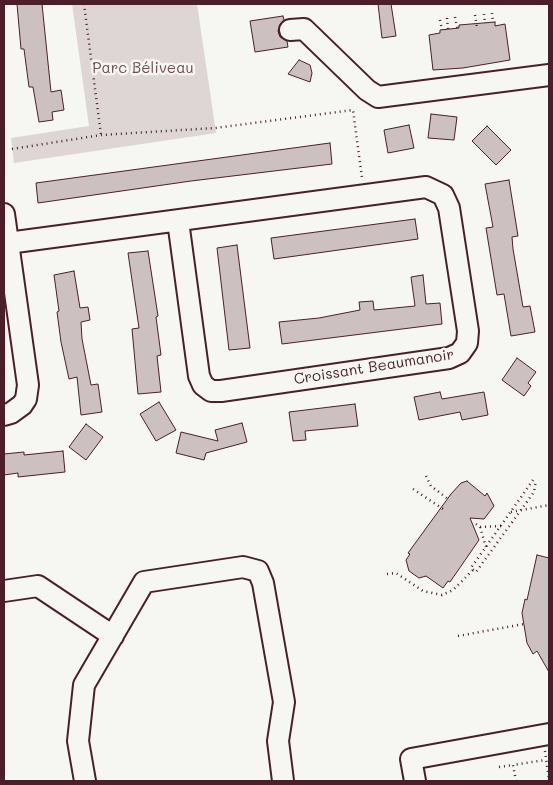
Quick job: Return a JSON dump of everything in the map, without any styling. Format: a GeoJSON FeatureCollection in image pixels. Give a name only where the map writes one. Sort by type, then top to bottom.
{"type":"FeatureCollection","features":[{"type":"Feature","properties":{"kind":"street"},"geometry":{"type":"LineString","coordinates":[[290,30],[304,29],[378,98],[549,74]]}},
{"type":"Feature","properties":{"kind":"street","name":"Croissant Beaumanoir"},"geometry":{"type":"LineString","coordinates":[[8,243],[420,187],[432,188],[443,195],[449,208],[468,331],[468,343],[460,353],[449,358],[211,391],[203,385],[199,376],[178,221]]}},
{"type":"Feature","properties":{"kind":"street"},"geometry":{"type":"LineString","coordinates":[[4,214],[28,385],[22,405],[11,413],[4,415]]}},
{"type":"Feature","properties":{"kind":"street"},"geometry":{"type":"LineString","coordinates":[[85,781],[78,742],[84,685],[144,582],[243,567],[258,571],[263,583],[284,702],[278,741],[283,781]]}},
{"type":"Feature","properties":{"kind":"street"},"geometry":{"type":"LineString","coordinates":[[4,591],[38,586],[112,636]]}},
{"type":"Feature","properties":{"kind":"street"},"geometry":{"type":"LineString","coordinates":[[415,781],[411,759],[549,734]]}},
{"type":"Feature","properties":{"kind":"path"},"geometry":{"type":"LineString","coordinates":[[84,4],[101,135]]}},
{"type":"Feature","properties":{"kind":"path"},"geometry":{"type":"LineString","coordinates":[[492,12],[493,23]]}},
{"type":"Feature","properties":{"kind":"path"},"geometry":{"type":"LineString","coordinates":[[484,14],[485,24]]}},
{"type":"Feature","properties":{"kind":"path"},"geometry":{"type":"LineString","coordinates":[[475,15],[477,28]]}},
{"type":"Feature","properties":{"kind":"path"},"geometry":{"type":"LineString","coordinates":[[455,17],[458,31]]}},
{"type":"Feature","properties":{"kind":"path"},"geometry":{"type":"LineString","coordinates":[[447,18],[448,29]]}},
{"type":"Feature","properties":{"kind":"path"},"geometry":{"type":"LineString","coordinates":[[440,20],[442,30]]}},
{"type":"Feature","properties":{"kind":"path"},"geometry":{"type":"LineString","coordinates":[[12,149],[101,135],[215,128],[353,110],[363,184]]}},
{"type":"Feature","properties":{"kind":"path"},"geometry":{"type":"LineString","coordinates":[[426,476],[431,486],[448,498]]}},
{"type":"Feature","properties":{"kind":"path"},"geometry":{"type":"LineString","coordinates":[[388,574],[396,573],[423,591],[442,595],[453,590],[473,570],[476,572],[534,492],[534,480],[471,568],[473,570]]}},
{"type":"Feature","properties":{"kind":"path"},"geometry":{"type":"LineString","coordinates":[[413,489],[443,509]]}},
{"type":"Feature","properties":{"kind":"path"},"geometry":{"type":"LineString","coordinates":[[511,512],[549,505]]}},
{"type":"Feature","properties":{"kind":"path"},"geometry":{"type":"LineString","coordinates":[[476,524],[480,527],[486,547]]}},
{"type":"Feature","properties":{"kind":"path"},"geometry":{"type":"LineString","coordinates":[[480,527],[501,526]]}},
{"type":"Feature","properties":{"kind":"path"},"geometry":{"type":"LineString","coordinates":[[458,636],[524,624]]}},
{"type":"Feature","properties":{"kind":"path"},"geometry":{"type":"LineString","coordinates":[[499,768],[546,760],[549,780]]}},
{"type":"Feature","properties":{"kind":"path"},"geometry":{"type":"LineString","coordinates":[[513,766],[516,781]]}},
{"type":"Feature","properties":{"kind":"green space","name":"Parc Béliveau"},"geometry":{"type":"Polygon","coordinates":[[[72,4],[197,4],[216,133],[14,163],[11,138],[89,126],[72,4]]]}},
{"type":"Feature","properties":{"kind":"building"},"geometry":{"type":"Polygon","coordinates":[[[17,4],[42,4],[51,92],[61,90],[64,110],[52,112],[53,120],[39,122],[33,87],[29,87],[24,49],[21,49],[17,4]]]}},
{"type":"Feature","properties":{"kind":"building"},"geometry":{"type":"Polygon","coordinates":[[[378,4],[391,4],[396,36],[382,38],[378,4]]]}},
{"type":"Feature","properties":{"kind":"building"},"geometry":{"type":"Polygon","coordinates":[[[283,16],[284,20],[280,24],[278,31],[280,37],[287,41],[288,47],[255,52],[250,21],[283,16]]]}},
{"type":"Feature","properties":{"kind":"building"},"geometry":{"type":"Polygon","coordinates":[[[495,22],[495,26],[505,24],[510,60],[463,68],[433,70],[429,35],[440,33],[440,30],[459,28],[459,25],[495,22]]]}},
{"type":"Feature","properties":{"kind":"building"},"geometry":{"type":"Polygon","coordinates":[[[299,60],[310,65],[312,73],[310,82],[288,74],[299,60]]]}},
{"type":"Feature","properties":{"kind":"building"},"geometry":{"type":"Polygon","coordinates":[[[431,114],[457,117],[454,140],[428,138],[431,114]]]}},
{"type":"Feature","properties":{"kind":"building"},"geometry":{"type":"Polygon","coordinates":[[[409,125],[414,148],[388,153],[384,130],[409,125]]]}},
{"type":"Feature","properties":{"kind":"building"},"geometry":{"type":"Polygon","coordinates":[[[487,126],[511,150],[496,165],[472,141],[487,126]]]}},
{"type":"Feature","properties":{"kind":"building"},"geometry":{"type":"Polygon","coordinates":[[[330,143],[332,164],[191,181],[38,203],[36,183],[330,143]]]}},
{"type":"Feature","properties":{"kind":"building"},"geometry":{"type":"Polygon","coordinates":[[[509,180],[518,236],[512,237],[513,249],[523,307],[530,306],[535,332],[511,336],[504,294],[497,295],[486,228],[493,227],[485,184],[509,180]]]}},
{"type":"Feature","properties":{"kind":"building"},"geometry":{"type":"Polygon","coordinates":[[[415,219],[418,239],[274,259],[271,238],[415,219]]]}},
{"type":"Feature","properties":{"kind":"building"},"geometry":{"type":"Polygon","coordinates":[[[237,245],[250,348],[229,350],[217,248],[237,245]]]}},
{"type":"Feature","properties":{"kind":"building"},"geometry":{"type":"Polygon","coordinates":[[[148,251],[158,316],[156,317],[161,355],[157,356],[161,392],[138,394],[132,329],[139,328],[128,253],[148,251]]]}},
{"type":"Feature","properties":{"kind":"building"},"geometry":{"type":"Polygon","coordinates":[[[74,271],[80,308],[88,307],[90,320],[81,322],[82,339],[91,385],[98,384],[102,412],[81,415],[77,377],[69,379],[61,342],[54,275],[74,271]]]}},
{"type":"Feature","properties":{"kind":"building"},"geometry":{"type":"Polygon","coordinates":[[[423,275],[426,304],[440,303],[442,324],[282,344],[279,322],[319,318],[360,310],[359,302],[373,301],[374,310],[415,306],[411,277],[423,275]]]}},
{"type":"Feature","properties":{"kind":"building"},"geometry":{"type":"Polygon","coordinates":[[[517,358],[536,372],[528,383],[531,386],[524,396],[502,380],[517,358]]]}},
{"type":"Feature","properties":{"kind":"building"},"geometry":{"type":"Polygon","coordinates":[[[440,392],[442,399],[484,392],[488,415],[462,420],[460,412],[419,420],[414,397],[440,392]]]}},
{"type":"Feature","properties":{"kind":"building"},"geometry":{"type":"Polygon","coordinates":[[[159,402],[176,430],[156,441],[140,414],[159,402]]]}},
{"type":"Feature","properties":{"kind":"building"},"geometry":{"type":"Polygon","coordinates":[[[355,404],[358,426],[305,431],[306,440],[293,441],[289,412],[355,404]]]}},
{"type":"Feature","properties":{"kind":"building"},"geometry":{"type":"Polygon","coordinates":[[[242,423],[247,442],[206,453],[204,460],[176,453],[181,432],[218,441],[215,430],[242,423]]]}},
{"type":"Feature","properties":{"kind":"building"},"geometry":{"type":"Polygon","coordinates":[[[86,424],[103,437],[86,460],[69,447],[86,424]]]}},
{"type":"Feature","properties":{"kind":"building"},"geometry":{"type":"Polygon","coordinates":[[[63,451],[65,472],[18,477],[18,473],[4,475],[4,454],[24,452],[24,455],[63,451]]]}},
{"type":"Feature","properties":{"kind":"building"},"geometry":{"type":"Polygon","coordinates":[[[467,481],[485,496],[487,493],[494,506],[484,519],[470,518],[479,540],[450,582],[448,581],[443,588],[426,576],[419,578],[409,571],[406,560],[410,554],[408,553],[451,494],[461,483],[467,481]]]}},
{"type":"Feature","properties":{"kind":"building"},"geometry":{"type":"Polygon","coordinates":[[[537,555],[549,558],[549,672],[537,651],[533,654],[527,643],[522,613],[525,599],[527,600],[537,555]]]}}]}
